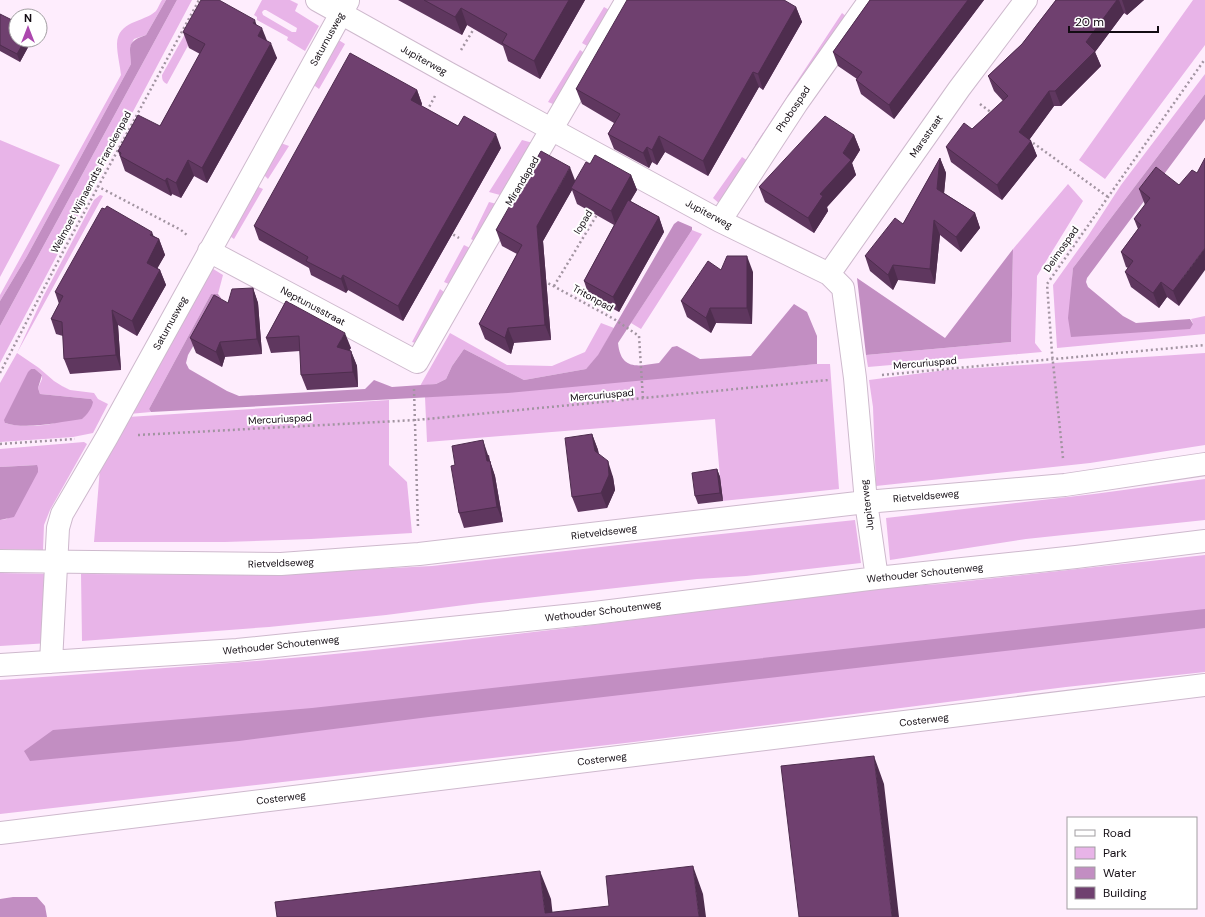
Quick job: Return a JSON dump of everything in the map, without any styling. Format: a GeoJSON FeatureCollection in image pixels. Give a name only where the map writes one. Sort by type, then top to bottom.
{"type":"FeatureCollection","features":[{"type":"Feature","properties":{"kind":"street","name":"Jupiterweg"},"geometry":{"type":"LineString","coordinates":[[317,0],[345,7],[448,73],[720,221],[829,274],[843,288],[855,378],[866,502],[877,578]]}},
{"type":"Feature","properties":{"kind":"street","name":"Mirandapad"},"geometry":{"type":"LineString","coordinates":[[417,362],[627,0]]}},
{"type":"Feature","properties":{"kind":"street","name":"Phobospad"},"geometry":{"type":"LineString","coordinates":[[720,221],[797,103],[870,0]]}},
{"type":"Feature","properties":{"kind":"street","name":"Marsstraat"},"geometry":{"type":"LineString","coordinates":[[829,274],[959,89],[1026,0]]}},
{"type":"Feature","properties":{"kind":"street","name":"Saturnusweg"},"geometry":{"type":"LineString","coordinates":[[51,662],[58,528],[62,514],[107,437],[345,7]]}},
{"type":"Feature","properties":{"kind":"street","name":"Neptunusstraat"},"geometry":{"type":"LineString","coordinates":[[210,251],[417,362]]}},
{"type":"Feature","properties":{"kind":"street","name":"Rietveldseweg"},"geometry":{"type":"LineString","coordinates":[[0,561],[281,564],[418,554],[866,502],[1065,484],[1205,464]]}},
{"type":"Feature","properties":{"kind":"street","name":"Wethouder Schoutenweg"},"geometry":{"type":"LineString","coordinates":[[0,665],[237,650],[586,614],[877,578],[1076,557],[1205,541]]}},
{"type":"Feature","properties":{"kind":"street","name":"Costerweg"},"geometry":{"type":"LineString","coordinates":[[0,833],[1205,685]]}},
{"type":"Feature","properties":{"kind":"path","name":"Welmoet Wijnaendts Franckenpad"},"geometry":{"type":"LineString","coordinates":[[0,373],[98,186],[199,0]]}},
{"type":"Feature","properties":{"kind":"path"},"geometry":{"type":"LineString","coordinates":[[425,114],[478,20]]}},
{"type":"Feature","properties":{"kind":"path","name":"Deimospad"},"geometry":{"type":"LineString","coordinates":[[1065,484],[1047,284],[1205,59]]}},
{"type":"Feature","properties":{"kind":"path"},"geometry":{"type":"LineString","coordinates":[[1062,164],[1108,197]]}},
{"type":"Feature","properties":{"kind":"path"},"geometry":{"type":"LineString","coordinates":[[98,186],[180,230],[210,251]]}},
{"type":"Feature","properties":{"kind":"path","name":"Iopad"},"geometry":{"type":"LineString","coordinates":[[554,286],[602,206]]}},
{"type":"Feature","properties":{"kind":"path"},"geometry":{"type":"LineString","coordinates":[[445,230],[452,234]]}},
{"type":"Feature","properties":{"kind":"path","name":"Tritonpad"},"geometry":{"type":"LineString","coordinates":[[541,279],[614,319],[638,336],[641,358],[643,399]]}},
{"type":"Feature","properties":{"kind":"path","name":"Mercuriuspad"},"geometry":{"type":"LineString","coordinates":[[0,444],[416,420],[1205,344]]}},
{"type":"Feature","properties":{"kind":"path"},"geometry":{"type":"LineString","coordinates":[[414,386],[417,456],[418,554]]}},
{"type":"Feature","properties":{"kind":"green space"},"geometry":{"type":"Polygon","coordinates":[[[162,0],[166,0],[146,35],[134,39],[130,47],[131,64],[27,256],[0,301],[0,295],[121,75],[117,48],[118,36],[126,26],[151,15],[156,11],[162,0]]]}},
{"type":"Feature","properties":{"kind":"green space"},"geometry":{"type":"Polygon","coordinates":[[[177,0],[192,0],[0,363],[0,326],[177,0]]]}},
{"type":"Feature","properties":{"kind":"green space"},"geometry":{"type":"Polygon","coordinates":[[[204,0],[213,0],[167,84],[163,81],[162,75],[204,0]]]}},
{"type":"Feature","properties":{"kind":"green space"},"geometry":{"type":"Polygon","coordinates":[[[262,0],[290,0],[298,4],[295,11],[319,26],[305,51],[287,40],[288,37],[257,20],[257,17],[254,15],[262,0]],[[266,10],[262,12],[263,15],[292,32],[296,32],[297,28],[266,10]]]}},
{"type":"Feature","properties":{"kind":"green space"},"geometry":{"type":"Polygon","coordinates":[[[1193,0],[1205,0],[1205,45],[1105,179],[1079,160],[1193,0]]]}},
{"type":"Feature","properties":{"kind":"green space"},"geometry":{"type":"Polygon","coordinates":[[[604,7],[611,11],[589,47],[582,43],[604,7]]]}},
{"type":"Feature","properties":{"kind":"green space"},"geometry":{"type":"Polygon","coordinates":[[[842,13],[847,17],[762,151],[755,145],[842,13]]]}},
{"type":"Feature","properties":{"kind":"green space"},"geometry":{"type":"Polygon","coordinates":[[[337,39],[345,44],[319,89],[311,83],[337,39]]]}},
{"type":"Feature","properties":{"kind":"green space"},"geometry":{"type":"Polygon","coordinates":[[[580,50],[586,54],[558,106],[548,102],[580,50]]]}},
{"type":"Feature","properties":{"kind":"green space"},"geometry":{"type":"Polygon","coordinates":[[[1205,74],[1205,94],[1073,268],[1069,322],[1193,324],[1191,319],[1205,316],[1205,334],[1057,348],[1053,285],[1088,236],[1121,185],[1205,74]]]}},
{"type":"Feature","properties":{"kind":"green space"},"geometry":{"type":"Polygon","coordinates":[[[0,140],[60,165],[0,277],[0,140]]]}},
{"type":"Feature","properties":{"kind":"green space"},"geometry":{"type":"Polygon","coordinates":[[[522,140],[533,143],[500,195],[489,192],[522,140]]]}},
{"type":"Feature","properties":{"kind":"green space"},"geometry":{"type":"Polygon","coordinates":[[[278,142],[289,146],[268,179],[262,173],[278,142]]]}},
{"type":"Feature","properties":{"kind":"green space"},"geometry":{"type":"Polygon","coordinates":[[[742,157],[748,161],[721,205],[713,198],[742,157]]]}},
{"type":"Feature","properties":{"kind":"green space"},"geometry":{"type":"Polygon","coordinates":[[[1068,184],[1083,201],[1037,276],[1035,343],[1042,352],[868,367],[866,355],[1011,342],[1013,249],[1068,184]]]}},
{"type":"Feature","properties":{"kind":"green space"},"geometry":{"type":"Polygon","coordinates":[[[254,185],[263,189],[234,239],[227,234],[254,185]]]}},
{"type":"Feature","properties":{"kind":"green space"},"geometry":{"type":"Polygon","coordinates":[[[100,195],[103,196],[17,353],[43,297],[94,200],[100,195]]]}},
{"type":"Feature","properties":{"kind":"green space"},"geometry":{"type":"Polygon","coordinates":[[[489,202],[497,204],[478,243],[471,239],[489,202]]]}},
{"type":"Feature","properties":{"kind":"green space"},"geometry":{"type":"Polygon","coordinates":[[[692,230],[702,234],[641,329],[631,323],[692,230]]]}},
{"type":"Feature","properties":{"kind":"green space"},"geometry":{"type":"Polygon","coordinates":[[[464,245],[472,249],[451,285],[444,282],[464,245]]]}},
{"type":"Feature","properties":{"kind":"green space"},"geometry":{"type":"Polygon","coordinates":[[[210,267],[223,275],[218,294],[211,294],[149,409],[151,412],[129,414],[210,267]]]}},
{"type":"Feature","properties":{"kind":"green space"},"geometry":{"type":"Polygon","coordinates":[[[440,289],[448,295],[419,344],[412,342],[440,289]]]}},
{"type":"Feature","properties":{"kind":"green space"},"geometry":{"type":"Polygon","coordinates":[[[601,323],[614,328],[598,356],[586,369],[524,380],[464,349],[452,366],[446,379],[436,384],[420,386],[450,333],[507,365],[552,366],[585,352],[601,323]]]}},
{"type":"Feature","properties":{"kind":"green space"},"geometry":{"type":"Polygon","coordinates":[[[17,353],[62,386],[70,390],[94,393],[98,399],[108,404],[93,433],[73,437],[0,442],[0,383],[17,353]],[[31,369],[5,423],[31,426],[52,424],[65,418],[91,399],[40,394],[38,388],[42,375],[35,369],[31,369]]]}},
{"type":"Feature","properties":{"kind":"green space"},"geometry":{"type":"Polygon","coordinates":[[[1205,353],[1205,445],[1090,463],[876,486],[873,407],[869,380],[946,370],[1205,353]]]}},
{"type":"Feature","properties":{"kind":"green space"},"geometry":{"type":"Polygon","coordinates":[[[830,364],[839,489],[722,501],[715,419],[427,442],[425,397],[830,364]]]}},
{"type":"Feature","properties":{"kind":"green space"},"geometry":{"type":"Polygon","coordinates":[[[389,400],[389,465],[407,482],[412,533],[225,542],[94,542],[100,468],[128,417],[389,400]]]}},
{"type":"Feature","properties":{"kind":"green space"},"geometry":{"type":"Polygon","coordinates":[[[84,442],[87,444],[50,510],[44,525],[43,550],[0,549],[0,520],[7,519],[36,465],[0,467],[0,449],[84,442]]]}},
{"type":"Feature","properties":{"kind":"green space"},"geometry":{"type":"Polygon","coordinates":[[[1205,479],[1205,520],[1026,539],[890,560],[886,518],[1094,494],[1205,479]]]}},
{"type":"Feature","properties":{"kind":"green space"},"geometry":{"type":"Polygon","coordinates":[[[855,520],[861,563],[746,576],[697,579],[269,627],[82,641],[81,574],[257,575],[432,566],[855,520]]]}},
{"type":"Feature","properties":{"kind":"green space"},"geometry":{"type":"Polygon","coordinates":[[[1205,555],[1205,672],[1066,687],[634,742],[0,814],[0,680],[327,655],[569,628],[894,587],[940,584],[1205,555]]]}},
{"type":"Feature","properties":{"kind":"green space"},"geometry":{"type":"Polygon","coordinates":[[[0,573],[49,574],[50,643],[0,646],[0,573]]]}},
{"type":"Feature","properties":{"kind":"water"},"geometry":{"type":"Polygon","coordinates":[[[166,0],[177,0],[0,326],[0,301],[27,256],[131,64],[130,49],[132,43],[146,35],[166,0]]]}},
{"type":"Feature","properties":{"kind":"water"},"geometry":{"type":"Polygon","coordinates":[[[1205,94],[1205,119],[1087,278],[1086,282],[1088,287],[1123,316],[1136,323],[1190,319],[1193,324],[1190,329],[1071,337],[1068,318],[1073,268],[1205,94]]]}},
{"type":"Feature","properties":{"kind":"water"},"geometry":{"type":"Polygon","coordinates":[[[678,221],[692,227],[692,230],[618,343],[623,358],[632,365],[659,363],[672,347],[677,346],[700,359],[751,356],[794,304],[807,312],[817,336],[817,364],[508,393],[151,412],[149,409],[211,294],[218,294],[221,298],[188,355],[186,363],[189,369],[227,391],[239,396],[365,389],[374,380],[392,387],[436,384],[446,379],[452,366],[464,349],[524,380],[586,369],[598,355],[674,224],[678,221]]]}},
{"type":"Feature","properties":{"kind":"water"},"geometry":{"type":"Polygon","coordinates":[[[1013,249],[1011,342],[866,355],[857,278],[945,338],[1013,249]]]}},
{"type":"Feature","properties":{"kind":"water"},"geometry":{"type":"Polygon","coordinates":[[[31,369],[35,369],[42,375],[38,388],[40,394],[91,399],[93,402],[90,409],[82,419],[33,426],[5,423],[4,420],[28,372],[31,369]]]}},
{"type":"Feature","properties":{"kind":"water"},"geometry":{"type":"Polygon","coordinates":[[[37,465],[38,472],[14,517],[0,520],[0,467],[37,465]]]}},
{"type":"Feature","properties":{"kind":"water"},"geometry":{"type":"Polygon","coordinates":[[[1205,609],[1205,628],[429,717],[239,741],[30,761],[24,751],[53,730],[312,708],[1205,609]]]}},
{"type":"Feature","properties":{"kind":"water"},"geometry":{"type":"Polygon","coordinates":[[[13,897],[37,897],[45,906],[47,917],[0,917],[0,899],[13,897]]]}},
{"type":"Feature","properties":{"kind":"building"},"geometry":{"type":"Polygon","coordinates":[[[201,0],[219,0],[255,20],[253,23],[262,28],[258,36],[271,43],[202,168],[188,160],[176,183],[167,178],[165,181],[120,156],[121,153],[118,151],[138,115],[160,126],[205,44],[183,32],[201,0]]]}},
{"type":"Feature","properties":{"kind":"building"},"geometry":{"type":"Polygon","coordinates":[[[424,0],[569,0],[534,61],[502,43],[507,34],[461,8],[455,17],[424,0]]]}},
{"type":"Feature","properties":{"kind":"building"},"geometry":{"type":"Polygon","coordinates":[[[627,0],[784,0],[796,7],[758,74],[753,72],[703,161],[659,136],[652,150],[647,147],[643,153],[608,134],[620,114],[576,89],[627,0]]]}},
{"type":"Feature","properties":{"kind":"building"},"geometry":{"type":"Polygon","coordinates":[[[870,0],[968,0],[889,105],[856,80],[862,72],[833,52],[870,0]]]}},
{"type":"Feature","properties":{"kind":"building"},"geometry":{"type":"Polygon","coordinates":[[[1056,0],[1117,0],[1086,42],[1095,51],[1055,91],[1049,91],[1019,132],[1031,141],[997,185],[946,147],[964,123],[972,129],[1008,96],[988,76],[1022,44],[1056,0]]]}},
{"type":"Feature","properties":{"kind":"building"},"geometry":{"type":"Polygon","coordinates":[[[0,14],[8,18],[8,48],[20,48],[17,54],[0,45],[0,14]]]}},
{"type":"Feature","properties":{"kind":"building"},"geometry":{"type":"Polygon","coordinates":[[[350,53],[417,90],[411,100],[458,126],[464,116],[496,134],[398,306],[343,275],[341,279],[306,261],[308,257],[254,226],[350,53]]]}},
{"type":"Feature","properties":{"kind":"building"},"geometry":{"type":"Polygon","coordinates":[[[825,116],[854,135],[843,153],[851,160],[820,194],[823,196],[808,218],[759,187],[825,116]]]}},
{"type":"Feature","properties":{"kind":"building"},"geometry":{"type":"Polygon","coordinates":[[[541,151],[570,167],[537,226],[545,325],[508,328],[505,338],[479,324],[522,245],[496,230],[541,151]]]}},
{"type":"Feature","properties":{"kind":"building"},"geometry":{"type":"Polygon","coordinates":[[[595,155],[631,175],[611,211],[571,188],[586,162],[590,164],[595,155]]]}},
{"type":"Feature","properties":{"kind":"building"},"geometry":{"type":"Polygon","coordinates":[[[940,158],[937,189],[975,213],[956,237],[934,220],[930,269],[893,265],[888,275],[865,256],[895,218],[903,224],[940,158]]]}},
{"type":"Feature","properties":{"kind":"building"},"geometry":{"type":"Polygon","coordinates":[[[1205,158],[1205,248],[1173,291],[1161,282],[1153,293],[1125,272],[1133,261],[1121,252],[1141,225],[1134,219],[1150,198],[1139,189],[1156,167],[1179,185],[1192,170],[1197,173],[1205,158]]]}},
{"type":"Feature","properties":{"kind":"building"},"geometry":{"type":"Polygon","coordinates":[[[628,200],[659,217],[613,297],[584,281],[628,200]]]}},
{"type":"Feature","properties":{"kind":"building"},"geometry":{"type":"Polygon","coordinates":[[[107,206],[152,232],[150,235],[159,239],[147,263],[160,270],[132,321],[112,310],[116,355],[64,359],[62,322],[51,319],[63,296],[55,292],[102,208],[105,209],[107,206]]]}},
{"type":"Feature","properties":{"kind":"building"},"geometry":{"type":"Polygon","coordinates":[[[727,256],[747,256],[747,308],[710,308],[706,318],[681,301],[708,261],[721,270],[727,256]]]}},
{"type":"Feature","properties":{"kind":"building"},"geometry":{"type":"Polygon","coordinates":[[[253,288],[257,339],[220,342],[216,352],[190,338],[214,295],[228,303],[232,289],[253,288]]]}},
{"type":"Feature","properties":{"kind":"building"},"geometry":{"type":"Polygon","coordinates":[[[286,301],[345,333],[337,347],[351,351],[353,372],[301,375],[299,336],[266,338],[286,301]]]}},
{"type":"Feature","properties":{"kind":"building"},"geometry":{"type":"Polygon","coordinates":[[[592,434],[595,451],[608,461],[609,475],[601,493],[572,497],[565,438],[592,434]]]}},
{"type":"Feature","properties":{"kind":"building"},"geometry":{"type":"Polygon","coordinates":[[[483,440],[487,461],[490,461],[497,507],[459,513],[451,466],[455,465],[452,446],[483,440]]]}},
{"type":"Feature","properties":{"kind":"building"},"geometry":{"type":"Polygon","coordinates":[[[717,469],[720,493],[695,496],[692,473],[717,469]]]}},
{"type":"Feature","properties":{"kind":"building"},"geometry":{"type":"Polygon","coordinates":[[[874,756],[892,917],[799,917],[781,766],[874,756]]]}},
{"type":"Feature","properties":{"kind":"building"},"geometry":{"type":"Polygon","coordinates":[[[693,866],[699,917],[277,917],[275,902],[540,871],[545,913],[609,906],[606,876],[693,866]]]}}]}
